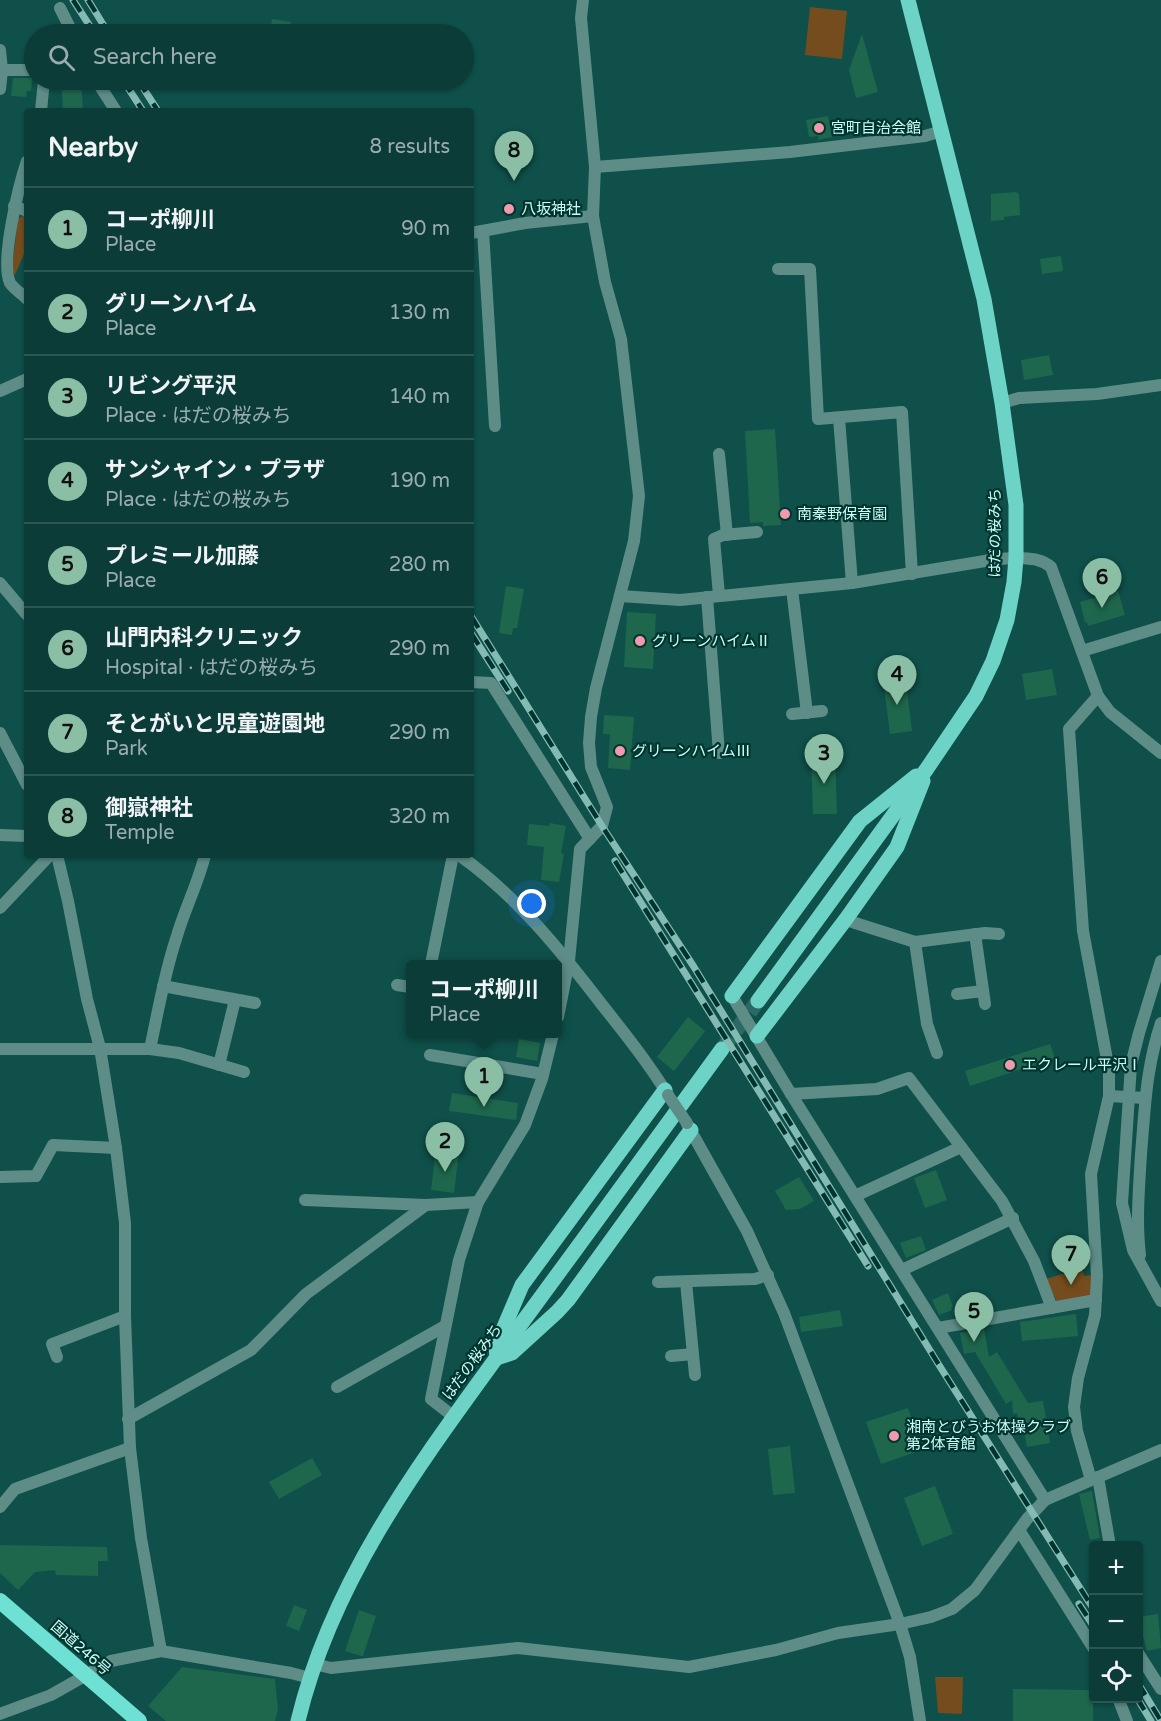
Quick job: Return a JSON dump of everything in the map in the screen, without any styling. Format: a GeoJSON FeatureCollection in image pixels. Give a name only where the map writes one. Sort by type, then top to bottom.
{"type":"FeatureCollection","features":[{"type":"Feature","properties":{"kind":"highway","name":"国道246号"},"geometry":{"type":"LineString","coordinates":[[0,1601],[139,1721]]}},
{"type":"Feature","properties":{"kind":"main road","name":"はだの桜みち"},"geometry":{"type":"LineString","coordinates":[[758,1001],[926,770],[976,696],[993,661],[1007,620],[1016,558],[1016,505],[1002,403],[984,299],[908,0]]}},
{"type":"Feature","properties":{"kind":"main road"},"geometry":{"type":"LineString","coordinates":[[756,1036],[846,919],[897,847],[926,770]]}},
{"type":"Feature","properties":{"kind":"main road"},"geometry":{"type":"LineString","coordinates":[[732,996],[860,821],[906,783],[926,770]]}},
{"type":"Feature","properties":{"kind":"main road","name":"はだの桜みち"},"geometry":{"type":"LineString","coordinates":[[298,1721],[326,1632],[386,1515],[454,1417],[722,1049]]}},
{"type":"Feature","properties":{"kind":"main road"},"geometry":{"type":"LineString","coordinates":[[666,1092],[522,1285],[496,1346],[497,1358],[512,1353],[568,1300],[689,1126]]}},
{"type":"Feature","properties":{"kind":"street"},"geometry":{"type":"LineString","coordinates":[[562,993],[569,961],[580,849],[602,826],[607,807],[591,767],[591,717],[596,688],[634,541],[639,496],[621,339],[605,282],[593,216],[595,167],[581,18],[583,0]]}},
{"type":"Feature","properties":{"kind":"street"},"geometry":{"type":"LineString","coordinates":[[60,8],[68,24]]}},
{"type":"Feature","properties":{"kind":"street"},"geometry":{"type":"LineString","coordinates":[[0,50],[2,70],[0,89]]}},
{"type":"Feature","properties":{"kind":"street"},"geometry":{"type":"LineString","coordinates":[[2,70],[24,70]]}},
{"type":"Feature","properties":{"kind":"street"},"geometry":{"type":"LineString","coordinates":[[41,108],[43,90]]}},
{"type":"Feature","properties":{"kind":"street"},"geometry":{"type":"LineString","coordinates":[[102,90],[114,108]]}},
{"type":"Feature","properties":{"kind":"street"},"geometry":{"type":"LineString","coordinates":[[595,167],[790,152],[925,136],[942,131]]}},
{"type":"Feature","properties":{"kind":"street"},"geometry":{"type":"LineString","coordinates":[[24,171],[14,206],[6,268],[11,284],[24,296]]}},
{"type":"Feature","properties":{"kind":"street"},"geometry":{"type":"LineString","coordinates":[[14,206],[24,210]]}},
{"type":"Feature","properties":{"kind":"street"},"geometry":{"type":"LineString","coordinates":[[495,426],[494,306],[477,232],[525,223],[593,216]]}},
{"type":"Feature","properties":{"kind":"street"},"geometry":{"type":"LineString","coordinates":[[778,269],[810,269],[818,419],[902,412],[912,574]]}},
{"type":"Feature","properties":{"kind":"street"},"geometry":{"type":"LineString","coordinates":[[493,378],[506,378]]}},
{"type":"Feature","properties":{"kind":"street"},"geometry":{"type":"LineString","coordinates":[[0,391],[24,380]]}},
{"type":"Feature","properties":{"kind":"street"},"geometry":{"type":"LineString","coordinates":[[1002,403],[1019,398],[1097,394],[1161,385]]}},
{"type":"Feature","properties":{"kind":"street"},"geometry":{"type":"LineString","coordinates":[[839,418],[852,583]]}},
{"type":"Feature","properties":{"kind":"street"},"geometry":{"type":"LineString","coordinates":[[719,454],[727,535]]}},
{"type":"Feature","properties":{"kind":"street"},"geometry":{"type":"LineString","coordinates":[[707,469],[721,467]]}},
{"type":"Feature","properties":{"kind":"street"},"geometry":{"type":"LineString","coordinates":[[719,753],[707,681],[713,596],[714,539],[727,535],[757,532]]}},
{"type":"Feature","properties":{"kind":"street"},"geometry":{"type":"LineString","coordinates":[[620,596],[680,600],[852,583],[998,559],[1045,561],[1051,567],[1098,696],[1110,712],[1161,753]]}},
{"type":"Feature","properties":{"kind":"street"},"geometry":{"type":"LineString","coordinates":[[0,583],[24,611]]}},
{"type":"Feature","properties":{"kind":"street"},"geometry":{"type":"LineString","coordinates":[[792,589],[807,713]]}},
{"type":"Feature","properties":{"kind":"street"},"geometry":{"type":"LineString","coordinates":[[1082,651],[1161,627]]}},
{"type":"Feature","properties":{"kind":"street"},"geometry":{"type":"LineString","coordinates":[[800,655],[813,653]]}},
{"type":"Feature","properties":{"kind":"street"},"geometry":{"type":"LineString","coordinates":[[474,682],[491,683],[590,839]]}},
{"type":"Feature","properties":{"kind":"street"},"geometry":{"type":"LineString","coordinates":[[1098,696],[1070,729],[1083,932],[1109,1070],[1109,1096],[1091,1174],[1097,1276],[1095,1315],[1078,1378],[1074,1407],[1077,1431],[1094,1478],[1109,1541]]}},
{"type":"Feature","properties":{"kind":"street"},"geometry":{"type":"LineString","coordinates":[[792,714],[822,711]]}},
{"type":"Feature","properties":{"kind":"street"},"geometry":{"type":"LineString","coordinates":[[1133,730],[1161,766]]}},
{"type":"Feature","properties":{"kind":"street"},"geometry":{"type":"LineString","coordinates":[[0,733],[24,779]]}},
{"type":"Feature","properties":{"kind":"street"},"geometry":{"type":"LineString","coordinates":[[0,835],[24,836]]}},
{"type":"Feature","properties":{"kind":"street"},"geometry":{"type":"LineString","coordinates":[[0,908],[47,858]]}},
{"type":"Feature","properties":{"kind":"street"},"geometry":{"type":"LineString","coordinates":[[58,858],[87,999],[100,1048],[116,1148],[125,1223],[129,1448],[141,1538],[161,1651]]}},
{"type":"Feature","properties":{"kind":"street"},"geometry":{"type":"LineString","coordinates":[[150,1049],[163,986],[177,936],[199,879],[204,858]]}},
{"type":"Feature","properties":{"kind":"street"},"geometry":{"type":"LineString","coordinates":[[431,960],[452,858]]}},
{"type":"Feature","properties":{"kind":"street"},"geometry":{"type":"LineString","coordinates":[[463,858],[510,895],[569,961],[689,1126],[747,1231],[784,1312],[900,1624],[910,1657],[920,1721]]}},
{"type":"Feature","properties":{"kind":"street"},"geometry":{"type":"LineString","coordinates":[[846,919],[915,942],[975,934],[999,934]]}},
{"type":"Feature","properties":{"kind":"street"},"geometry":{"type":"LineString","coordinates":[[975,934],[985,1004]]}},
{"type":"Feature","properties":{"kind":"street"},"geometry":{"type":"LineString","coordinates":[[915,942],[927,1024],[937,1053]]}},
{"type":"Feature","properties":{"kind":"street"},"geometry":{"type":"LineString","coordinates":[[1161,961],[1134,1054],[1128,1097],[1122,1203],[1132,1250],[1161,1301]]}},
{"type":"Feature","properties":{"kind":"street"},"geometry":{"type":"LineString","coordinates":[[397,985],[406,986]]}},
{"type":"Feature","properties":{"kind":"street"},"geometry":{"type":"LineString","coordinates":[[163,986],[255,1003]]}},
{"type":"Feature","properties":{"kind":"street"},"geometry":{"type":"LineString","coordinates":[[957,994],[983,991]]}},
{"type":"Feature","properties":{"kind":"street"},"geometry":{"type":"LineString","coordinates":[[732,996],[1045,1500]]}},
{"type":"Feature","properties":{"kind":"street"},"geometry":{"type":"LineString","coordinates":[[219,1065],[235,1000]]}},
{"type":"Feature","properties":{"kind":"street"},"geometry":{"type":"LineString","coordinates":[[1142,1268],[1138,1212],[1145,1098],[1151,1052],[1161,1023]]}},
{"type":"Feature","properties":{"kind":"street"},"geometry":{"type":"LineString","coordinates":[[454,1417],[431,1400],[459,1260],[478,1202],[525,1125],[543,1074],[552,1038]]}},
{"type":"Feature","properties":{"kind":"street"},"geometry":{"type":"LineString","coordinates":[[0,1049],[150,1049],[179,1053],[244,1072]]}},
{"type":"Feature","properties":{"kind":"street"},"geometry":{"type":"LineString","coordinates":[[430,1055],[543,1074]]}},
{"type":"Feature","properties":{"kind":"street"},"geometry":{"type":"LineString","coordinates":[[791,1094],[877,1089],[909,1078],[1013,1218],[1034,1261],[1052,1308]]}},
{"type":"Feature","properties":{"kind":"street"},"geometry":{"type":"LineString","coordinates":[[1109,1096],[1145,1098]]}},
{"type":"Feature","properties":{"kind":"street"},"geometry":{"type":"LineString","coordinates":[[0,1177],[36,1176],[52,1145],[116,1148]]}},
{"type":"Feature","properties":{"kind":"street"},"geometry":{"type":"LineString","coordinates":[[855,1196],[961,1147]]}},
{"type":"Feature","properties":{"kind":"street"},"geometry":{"type":"LineString","coordinates":[[304,1200],[426,1205],[478,1202]]}},
{"type":"Feature","properties":{"kind":"street"},"geometry":{"type":"LineString","coordinates":[[128,1419],[251,1350],[306,1294],[426,1205]]}},
{"type":"Feature","properties":{"kind":"street"},"geometry":{"type":"LineString","coordinates":[[902,1270],[1013,1218]]}},
{"type":"Feature","properties":{"kind":"street"},"geometry":{"type":"LineString","coordinates":[[658,1282],[755,1279],[768,1275]]}},
{"type":"Feature","properties":{"kind":"street"},"geometry":{"type":"LineString","coordinates":[[686,1282],[695,1375]]}},
{"type":"Feature","properties":{"kind":"street"},"geometry":{"type":"LineString","coordinates":[[938,1328],[1096,1300]]}},
{"type":"Feature","properties":{"kind":"street"},"geometry":{"type":"LineString","coordinates":[[57,1357],[47,1342],[125,1316]]}},
{"type":"Feature","properties":{"kind":"street"},"geometry":{"type":"LineString","coordinates":[[337,1387],[445,1326]]}},
{"type":"Feature","properties":{"kind":"street"},"geometry":{"type":"LineString","coordinates":[[671,1356],[693,1354]]}},
{"type":"Feature","properties":{"kind":"street"},"geometry":{"type":"LineString","coordinates":[[0,1507],[15,1489],[129,1448]]}},
{"type":"Feature","properties":{"kind":"street"},"geometry":{"type":"LineString","coordinates":[[0,1714],[51,1695],[111,1661],[161,1651],[291,1673],[518,1648],[688,1667],[776,1650],[838,1633],[931,1617],[951,1609],[975,1590],[1019,1530],[1045,1500],[1161,1450]]}},
{"type":"Feature","properties":{"kind":"street"},"geometry":{"type":"LineString","coordinates":[[1019,1530],[1089,1640]]}},
{"type":"Feature","properties":{"kind":"street"},"geometry":{"type":"LineString","coordinates":[[1143,1661],[1161,1689]]}},
{"type":"Feature","properties":{"kind":"street"},"geometry":{"type":"LineString","coordinates":[[1120,1703],[1127,1721]]}},
{"type":"Feature","properties":{"kind":"shaded area"},"geometry":{"type":"Polygon","coordinates":[[[810,7],[847,11],[842,59],[805,55],[810,7]]]}},
{"type":"Feature","properties":{"kind":"shaded area"},"geometry":{"type":"Polygon","coordinates":[[[24,215],[24,254],[15,275],[12,269],[18,219],[24,215]]]}},
{"type":"Feature","properties":{"kind":"shaded area"},"geometry":{"type":"Polygon","coordinates":[[[1082,1268],[1084,1276],[1093,1275],[1093,1292],[1086,1299],[1057,1302],[1046,1279],[1082,1268]]]}},
{"type":"Feature","properties":{"kind":"shaded area"},"geometry":{"type":"Polygon","coordinates":[[[935,1677],[963,1677],[962,1714],[938,1713],[935,1677]]]}},
{"type":"Feature","properties":{"kind":"building"},"geometry":{"type":"Polygon","coordinates":[[[272,19],[291,22],[291,24],[271,24],[272,19]]]}},
{"type":"Feature","properties":{"kind":"building"},"geometry":{"type":"Polygon","coordinates":[[[862,34],[878,92],[856,98],[849,70],[862,34]]]}},
{"type":"Feature","properties":{"kind":"building"},"geometry":{"type":"Polygon","coordinates":[[[13,78],[24,78],[24,90],[31,91],[27,91],[26,97],[11,96],[13,78]]]}},
{"type":"Feature","properties":{"kind":"building"},"geometry":{"type":"Polygon","coordinates":[[[62,90],[82,90],[83,108],[63,108],[62,90]]]}},
{"type":"Feature","properties":{"kind":"building","name":"宮町自治会館"},"geometry":{"type":"Polygon","coordinates":[[[828,116],[832,137],[818,140],[818,136],[809,137],[806,120],[828,116]]]}},
{"type":"Feature","properties":{"kind":"building"},"geometry":{"type":"Polygon","coordinates":[[[1016,192],[1019,194],[1020,215],[991,221],[991,194],[1016,192]]]}},
{"type":"Feature","properties":{"kind":"building"},"geometry":{"type":"Polygon","coordinates":[[[1061,256],[1063,271],[1042,274],[1040,259],[1061,256]]]}},
{"type":"Feature","properties":{"kind":"building"},"geometry":{"type":"Polygon","coordinates":[[[1049,355],[1053,375],[1024,380],[1021,360],[1049,355]]]}},
{"type":"Feature","properties":{"kind":"building"},"geometry":{"type":"Polygon","coordinates":[[[775,429],[781,525],[763,526],[763,522],[750,523],[745,431],[775,429]]]}},
{"type":"Feature","properties":{"kind":"building"},"geometry":{"type":"Polygon","coordinates":[[[506,586],[524,589],[517,628],[513,628],[512,635],[499,633],[506,586]]]}},
{"type":"Feature","properties":{"kind":"building"},"geometry":{"type":"Polygon","coordinates":[[[1118,591],[1125,615],[1088,626],[1087,622],[1085,623],[1080,602],[1118,591]]]}},
{"type":"Feature","properties":{"kind":"building","name":"グリーンハイムⅡ"},"geometry":{"type":"Polygon","coordinates":[[[627,612],[656,614],[653,669],[624,667],[627,612]]]}},
{"type":"Feature","properties":{"kind":"building"},"geometry":{"type":"Polygon","coordinates":[[[1052,669],[1057,695],[1026,700],[1022,674],[1052,669]]]}},
{"type":"Feature","properties":{"kind":"building"},"geometry":{"type":"Polygon","coordinates":[[[905,675],[912,731],[890,734],[883,678],[905,675]]]}},
{"type":"Feature","properties":{"kind":"building","name":"グリーンハイムⅢ"},"geometry":{"type":"Polygon","coordinates":[[[604,715],[634,717],[630,770],[608,768],[610,734],[603,734],[604,715]]]}},
{"type":"Feature","properties":{"kind":"building"},"geometry":{"type":"Polygon","coordinates":[[[835,754],[837,814],[813,814],[811,755],[835,754]]]}},
{"type":"Feature","properties":{"kind":"building"},"geometry":{"type":"Polygon","coordinates":[[[550,823],[566,826],[559,882],[541,880],[544,847],[527,845],[529,824],[549,826],[550,823]]]}},
{"type":"Feature","properties":{"kind":"building"},"geometry":{"type":"Polygon","coordinates":[[[688,1017],[705,1031],[674,1071],[657,1057],[688,1017]]]}},
{"type":"Feature","properties":{"kind":"building"},"geometry":{"type":"Polygon","coordinates":[[[519,1039],[540,1043],[537,1061],[516,1057],[519,1039]]]}},
{"type":"Feature","properties":{"kind":"building","name":"エクレール平沢Ⅰ"},"geometry":{"type":"Polygon","coordinates":[[[1050,1044],[1055,1058],[970,1086],[965,1071],[1050,1044]]]}},
{"type":"Feature","properties":{"kind":"building"},"geometry":{"type":"Polygon","coordinates":[[[452,1093],[518,1103],[516,1120],[449,1111],[452,1093]]]}},
{"type":"Feature","properties":{"kind":"building"},"geometry":{"type":"Polygon","coordinates":[[[436,1149],[459,1152],[454,1193],[431,1190],[436,1149]]]}},
{"type":"Feature","properties":{"kind":"building"},"geometry":{"type":"Polygon","coordinates":[[[936,1170],[947,1200],[925,1208],[914,1178],[936,1170]]]}},
{"type":"Feature","properties":{"kind":"building"},"geometry":{"type":"Polygon","coordinates":[[[799,1177],[814,1201],[800,1209],[786,1210],[775,1191],[799,1177]]]}},
{"type":"Feature","properties":{"kind":"building"},"geometry":{"type":"Polygon","coordinates":[[[921,1236],[926,1250],[906,1258],[900,1243],[921,1236]]]}},
{"type":"Feature","properties":{"kind":"building"},"geometry":{"type":"Polygon","coordinates":[[[948,1293],[952,1310],[939,1315],[932,1300],[948,1293]]]}},
{"type":"Feature","properties":{"kind":"building"},"geometry":{"type":"Polygon","coordinates":[[[840,1310],[843,1326],[801,1332],[799,1317],[840,1310]]]}},
{"type":"Feature","properties":{"kind":"building"},"geometry":{"type":"Polygon","coordinates":[[[1076,1314],[1078,1336],[1022,1341],[1020,1322],[1076,1314]]]}},
{"type":"Feature","properties":{"kind":"building"},"geometry":{"type":"Polygon","coordinates":[[[984,1329],[989,1357],[997,1352],[1028,1403],[1043,1401],[1050,1443],[1027,1447],[1021,1417],[1018,1417],[1017,1413],[1013,1414],[1012,1400],[1006,1404],[975,1352],[964,1354],[960,1333],[984,1329]]]}},
{"type":"Feature","properties":{"kind":"building","name":"湘南とびうお体操クラブ 第2体育館"},"geometry":{"type":"Polygon","coordinates":[[[908,1408],[922,1450],[881,1464],[866,1422],[908,1408]]]}},
{"type":"Feature","properties":{"kind":"building"},"geometry":{"type":"Polygon","coordinates":[[[790,1446],[795,1493],[773,1495],[768,1449],[790,1446]]]}},
{"type":"Feature","properties":{"kind":"building"},"geometry":{"type":"Polygon","coordinates":[[[312,1458],[322,1475],[279,1499],[269,1482],[312,1458]]]}},
{"type":"Feature","properties":{"kind":"building"},"geometry":{"type":"Polygon","coordinates":[[[935,1486],[953,1534],[922,1546],[904,1498],[935,1486]]]}},
{"type":"Feature","properties":{"kind":"building"},"geometry":{"type":"Polygon","coordinates":[[[1092,1491],[1100,1538],[1090,1540],[1079,1494],[1092,1491]]]}},
{"type":"Feature","properties":{"kind":"building"},"geometry":{"type":"Polygon","coordinates":[[[0,1545],[107,1547],[108,1561],[98,1561],[98,1576],[56,1575],[55,1570],[35,1572],[18,1590],[0,1573],[0,1545]]]}},
{"type":"Feature","properties":{"kind":"building"},"geometry":{"type":"Polygon","coordinates":[[[294,1605],[307,1610],[299,1631],[286,1626],[294,1605]]]}},
{"type":"Feature","properties":{"kind":"building"},"geometry":{"type":"Polygon","coordinates":[[[359,1610],[376,1616],[363,1656],[345,1651],[359,1610]]]}},
{"type":"Feature","properties":{"kind":"building"},"geometry":{"type":"Polygon","coordinates":[[[1158,1614],[1161,1648],[1147,1651],[1143,1637],[1143,1616],[1158,1614]]]}},
{"type":"Feature","properties":{"kind":"building"},"geometry":{"type":"Polygon","coordinates":[[[182,1667],[275,1679],[278,1709],[275,1721],[166,1721],[148,1706],[182,1667]]]}},
{"type":"Feature","properties":{"kind":"building"},"geometry":{"type":"Polygon","coordinates":[[[1013,1689],[1089,1690],[1089,1703],[1093,1703],[1093,1721],[1013,1721],[1013,1689]]]}},
{"type":"Feature","properties":{"kind":"tunnel"},"geometry":{"type":"LineString","coordinates":[[722,1049],[758,1001]]}},
{"type":"Feature","properties":{"kind":"railway"},"geometry":{"type":"LineString","coordinates":[[73,0],[89,24]]}},
{"type":"Feature","properties":{"kind":"railway"},"geometry":{"type":"LineString","coordinates":[[88,0],[103,24]]}},
{"type":"Feature","properties":{"kind":"railway"},"geometry":{"type":"LineString","coordinates":[[129,90],[141,108]]}},
{"type":"Feature","properties":{"kind":"railway"},"geometry":{"type":"LineString","coordinates":[[144,90],[156,108]]}},
{"type":"Feature","properties":{"kind":"railway"},"geometry":{"type":"LineString","coordinates":[[474,621],[602,826],[694,967],[939,1365],[1089,1602]]}},
{"type":"Feature","properties":{"kind":"railway"},"geometry":{"type":"LineString","coordinates":[[474,638],[508,691]]}},
{"type":"Feature","properties":{"kind":"railway"},"geometry":{"type":"LineString","coordinates":[[615,861],[868,1266]]}},
{"type":"Feature","properties":{"kind":"railway"},"geometry":{"type":"LineString","coordinates":[[1079,1604],[1089,1619]]}},
{"type":"Feature","properties":{"kind":"railway"},"geometry":{"type":"LineString","coordinates":[[1143,1691],[1161,1721]]}},
{"type":"Feature","properties":{"kind":"railway"},"geometry":{"type":"LineString","coordinates":[[1140,1703],[1151,1721]]}},
{"type":"Feature","properties":{"kind":"place","name":"宮町自治会館"},"geometry":{"type":"Point","coordinates":[819,128]}},
{"type":"Feature","properties":{"kind":"place","name":"御嶽神社"},"geometry":{"type":"Point","coordinates":[514,181]}},
{"type":"Feature","properties":{"kind":"place","name":"八坂神社"},"geometry":{"type":"Point","coordinates":[509,209]}},
{"type":"Feature","properties":{"kind":"place","name":"南秦野保育園"},"geometry":{"type":"Point","coordinates":[785,514]}},
{"type":"Feature","properties":{"kind":"place","name":"山門内科クリニック"},"geometry":{"type":"Point","coordinates":[1102,608]}},
{"type":"Feature","properties":{"kind":"place","name":"グリーンハイムⅡ"},"geometry":{"type":"Point","coordinates":[640,641]}},
{"type":"Feature","properties":{"kind":"place","name":"サンシャイン・プラザ"},"geometry":{"type":"Point","coordinates":[897,705]}},
{"type":"Feature","properties":{"kind":"place","name":"グリーンハイムⅢ"},"geometry":{"type":"Point","coordinates":[620,751]}},
{"type":"Feature","properties":{"kind":"place","name":"リビング平沢"},"geometry":{"type":"Point","coordinates":[824,784]}},
{"type":"Feature","properties":{"kind":"place","name":"エクレール平沢Ⅰ"},"geometry":{"type":"Point","coordinates":[1010,1065]}},
{"type":"Feature","properties":{"kind":"place","name":"コーポ柳川"},"geometry":{"type":"Point","coordinates":[484,1107]}},
{"type":"Feature","properties":{"kind":"place","name":"グリーンハイム"},"geometry":{"type":"Point","coordinates":[445,1172]}},
{"type":"Feature","properties":{"kind":"place","name":"そとがいと児童遊園地"},"geometry":{"type":"Point","coordinates":[1071,1285]}},
{"type":"Feature","properties":{"kind":"place","name":"プレミール加藤"},"geometry":{"type":"Point","coordinates":[974,1342]}},
{"type":"Feature","properties":{"kind":"place","name":"湘南とびうお体操クラブ 第2体育館"},"geometry":{"type":"Point","coordinates":[894,1436]}}]}
